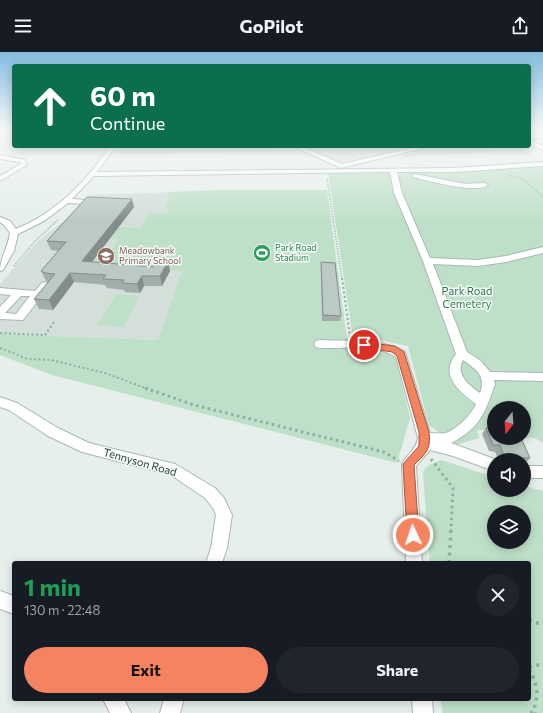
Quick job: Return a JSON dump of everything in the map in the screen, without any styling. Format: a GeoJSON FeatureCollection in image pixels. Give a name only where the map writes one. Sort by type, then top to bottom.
{"type":"FeatureCollection","features":[{"type":"Feature","properties":{"kind":"street"},"geometry":{"type":"LineString","coordinates":[[0,179],[24,165],[23,161],[16,160]]}},
{"type":"Feature","properties":{"kind":"street"},"geometry":{"type":"LineString","coordinates":[[12,229],[36,223],[51,214],[91,174],[102,160]]}},
{"type":"Feature","properties":{"kind":"street"},"geometry":{"type":"LineString","coordinates":[[324,160],[342,168],[393,172],[465,186],[485,185]]}},
{"type":"Feature","properties":{"kind":"street"},"geometry":{"type":"LineString","coordinates":[[91,174],[326,171],[374,160]]}},
{"type":"Feature","properties":{"kind":"street"},"geometry":{"type":"LineString","coordinates":[[393,172],[543,164]]}},
{"type":"Feature","properties":{"kind":"street"},"geometry":{"type":"LineString","coordinates":[[393,172],[398,193],[427,262],[462,354],[477,364],[487,376],[489,384],[479,412],[472,421],[448,438],[424,443],[409,464],[414,561]]}},
{"type":"Feature","properties":{"kind":"street"},"geometry":{"type":"LineString","coordinates":[[64,202],[109,203]]}},
{"type":"Feature","properties":{"kind":"street"},"geometry":{"type":"LineString","coordinates":[[0,219],[12,229]]}},
{"type":"Feature","properties":{"kind":"street"},"geometry":{"type":"LineString","coordinates":[[0,268],[11,251],[12,229]]}},
{"type":"Feature","properties":{"kind":"street"},"geometry":{"type":"LineString","coordinates":[[427,262],[478,263],[506,259],[543,250]]}},
{"type":"Feature","properties":{"kind":"street"},"geometry":{"type":"LineString","coordinates":[[0,315],[19,318],[45,285]]}},
{"type":"Feature","properties":{"kind":"street"},"geometry":{"type":"LineString","coordinates":[[0,291],[37,294]]}},
{"type":"Feature","properties":{"kind":"street"},"geometry":{"type":"LineString","coordinates":[[0,315],[18,293]]}},
{"type":"Feature","properties":{"kind":"street"},"geometry":{"type":"LineString","coordinates":[[320,344],[380,346],[395,349],[401,355],[420,421],[424,443]]}},
{"type":"Feature","properties":{"kind":"street"},"geometry":{"type":"LineString","coordinates":[[462,354],[456,363],[456,376],[461,385],[482,401]]}},
{"type":"Feature","properties":{"kind":"street"},"geometry":{"type":"LineString","coordinates":[[487,376],[543,377]]}},
{"type":"Feature","properties":{"kind":"street","name":"Tennyson Road"},"geometry":{"type":"LineString","coordinates":[[0,402],[13,406],[53,432],[87,448],[175,470],[210,493],[219,503],[224,514],[219,548],[215,561]]}},
{"type":"Feature","properties":{"kind":"street"},"geometry":{"type":"LineString","coordinates":[[424,443],[454,450],[487,462]]}},
{"type":"Feature","properties":{"kind":"street"},"geometry":{"type":"LineString","coordinates":[[531,472],[543,472]]}},
{"type":"Feature","properties":{"kind":"street"},"geometry":{"type":"LineString","coordinates":[[0,600],[12,604]]}},
{"type":"Feature","properties":{"kind":"street"},"geometry":{"type":"LineString","coordinates":[[114,701],[121,713]]}},
{"type":"Feature","properties":{"kind":"street"},"geometry":{"type":"LineString","coordinates":[[170,713],[173,701]]}},
{"type":"Feature","properties":{"kind":"street"},"geometry":{"type":"LineString","coordinates":[[422,701],[423,713]]}},
{"type":"Feature","properties":{"kind":"path"},"geometry":{"type":"LineString","coordinates":[[490,168],[494,172],[523,179],[543,198]]}},
{"type":"Feature","properties":{"kind":"path"},"geometry":{"type":"LineString","coordinates":[[326,171],[352,345]]}},
{"type":"Feature","properties":{"kind":"path"},"geometry":{"type":"LineString","coordinates":[[10,270],[35,241],[53,226],[73,201]]}},
{"type":"Feature","properties":{"kind":"path"},"geometry":{"type":"LineString","coordinates":[[0,333],[44,335],[54,322]]}},
{"type":"Feature","properties":{"kind":"path"},"geometry":{"type":"LineString","coordinates":[[0,348],[28,359],[51,360],[105,373],[194,405],[384,452],[409,464]]}},
{"type":"Feature","properties":{"kind":"path"},"geometry":{"type":"LineString","coordinates":[[424,443],[453,488],[449,561]]}},
{"type":"Feature","properties":{"kind":"path"},"geometry":{"type":"LineString","coordinates":[[531,621],[543,625]]}},
{"type":"Feature","properties":{"kind":"path"},"geometry":{"type":"LineString","coordinates":[[531,667],[543,664]]}},
{"type":"Feature","properties":{"kind":"path"},"geometry":{"type":"LineString","coordinates":[[531,672],[537,685],[538,699],[534,712]]}},
{"type":"Feature","properties":{"kind":"shaded area"},"geometry":{"type":"Polygon","coordinates":[[[333,160],[361,160],[343,164],[333,160]]]}},
{"type":"Feature","properties":{"kind":"shaded area","name":"Meadowbank Primary School"},"geometry":{"type":"Polygon","coordinates":[[[210,191],[158,340],[0,334],[0,284],[38,241],[65,220],[89,195],[210,191]]]}},
{"type":"Feature","properties":{"kind":"green space","name":"Park Road Cemetery"},"geometry":{"type":"Polygon","coordinates":[[[543,167],[543,443],[535,438],[531,438],[531,401],[487,401],[487,430],[477,430],[479,438],[456,445],[429,425],[408,346],[384,341],[353,338],[328,172],[391,173],[392,175],[401,175],[400,173],[543,167]]]}},
{"type":"Feature","properties":{"kind":"green space"},"geometry":{"type":"Polygon","coordinates":[[[217,190],[327,190],[348,347],[395,354],[410,418],[397,463],[52,375],[0,355],[0,334],[158,340],[182,271],[156,269],[87,270],[100,253],[109,253],[119,239],[110,238],[118,227],[140,228],[149,213],[167,214],[170,209],[164,208],[169,201],[168,192],[217,190]]]}},
{"type":"Feature","properties":{"kind":"green space"},"geometry":{"type":"Polygon","coordinates":[[[117,294],[140,296],[123,327],[97,325],[117,294]]]}},
{"type":"Feature","properties":{"kind":"green space"},"geometry":{"type":"Polygon","coordinates":[[[441,460],[487,475],[487,497],[531,497],[531,488],[543,491],[543,713],[442,713],[441,701],[531,701],[531,561],[430,561],[423,474],[427,466],[441,460]]]}},
{"type":"Feature","properties":{"kind":"building"},"geometry":{"type":"Polygon","coordinates":[[[87,197],[132,199],[82,261],[153,267],[156,261],[168,262],[160,276],[142,276],[137,284],[122,283],[124,280],[103,279],[106,275],[70,273],[49,300],[34,299],[55,274],[41,271],[66,242],[47,241],[87,197]]]}},
{"type":"Feature","properties":{"kind":"building"},"geometry":{"type":"Polygon","coordinates":[[[321,262],[335,263],[341,316],[323,315],[321,262]]]}},
{"type":"Feature","properties":{"kind":"building"},"geometry":{"type":"Polygon","coordinates":[[[500,445],[524,445],[528,453],[503,453],[500,445]]]}},
{"type":"Feature","properties":{"kind":"place","name":"Park Road Stadium"},"geometry":{"type":"Point","coordinates":[262,253]}},
{"type":"Feature","properties":{"kind":"place","name":"Meadowbank Primary School"},"geometry":{"type":"Point","coordinates":[106,256]}},
{"type":"Feature","properties":{"kind":"route"},"geometry":{"type":"LineString","coordinates":[[364,345],[395,349],[401,355],[424,432],[425,443],[423,449],[409,464],[413,535]]}}]}
